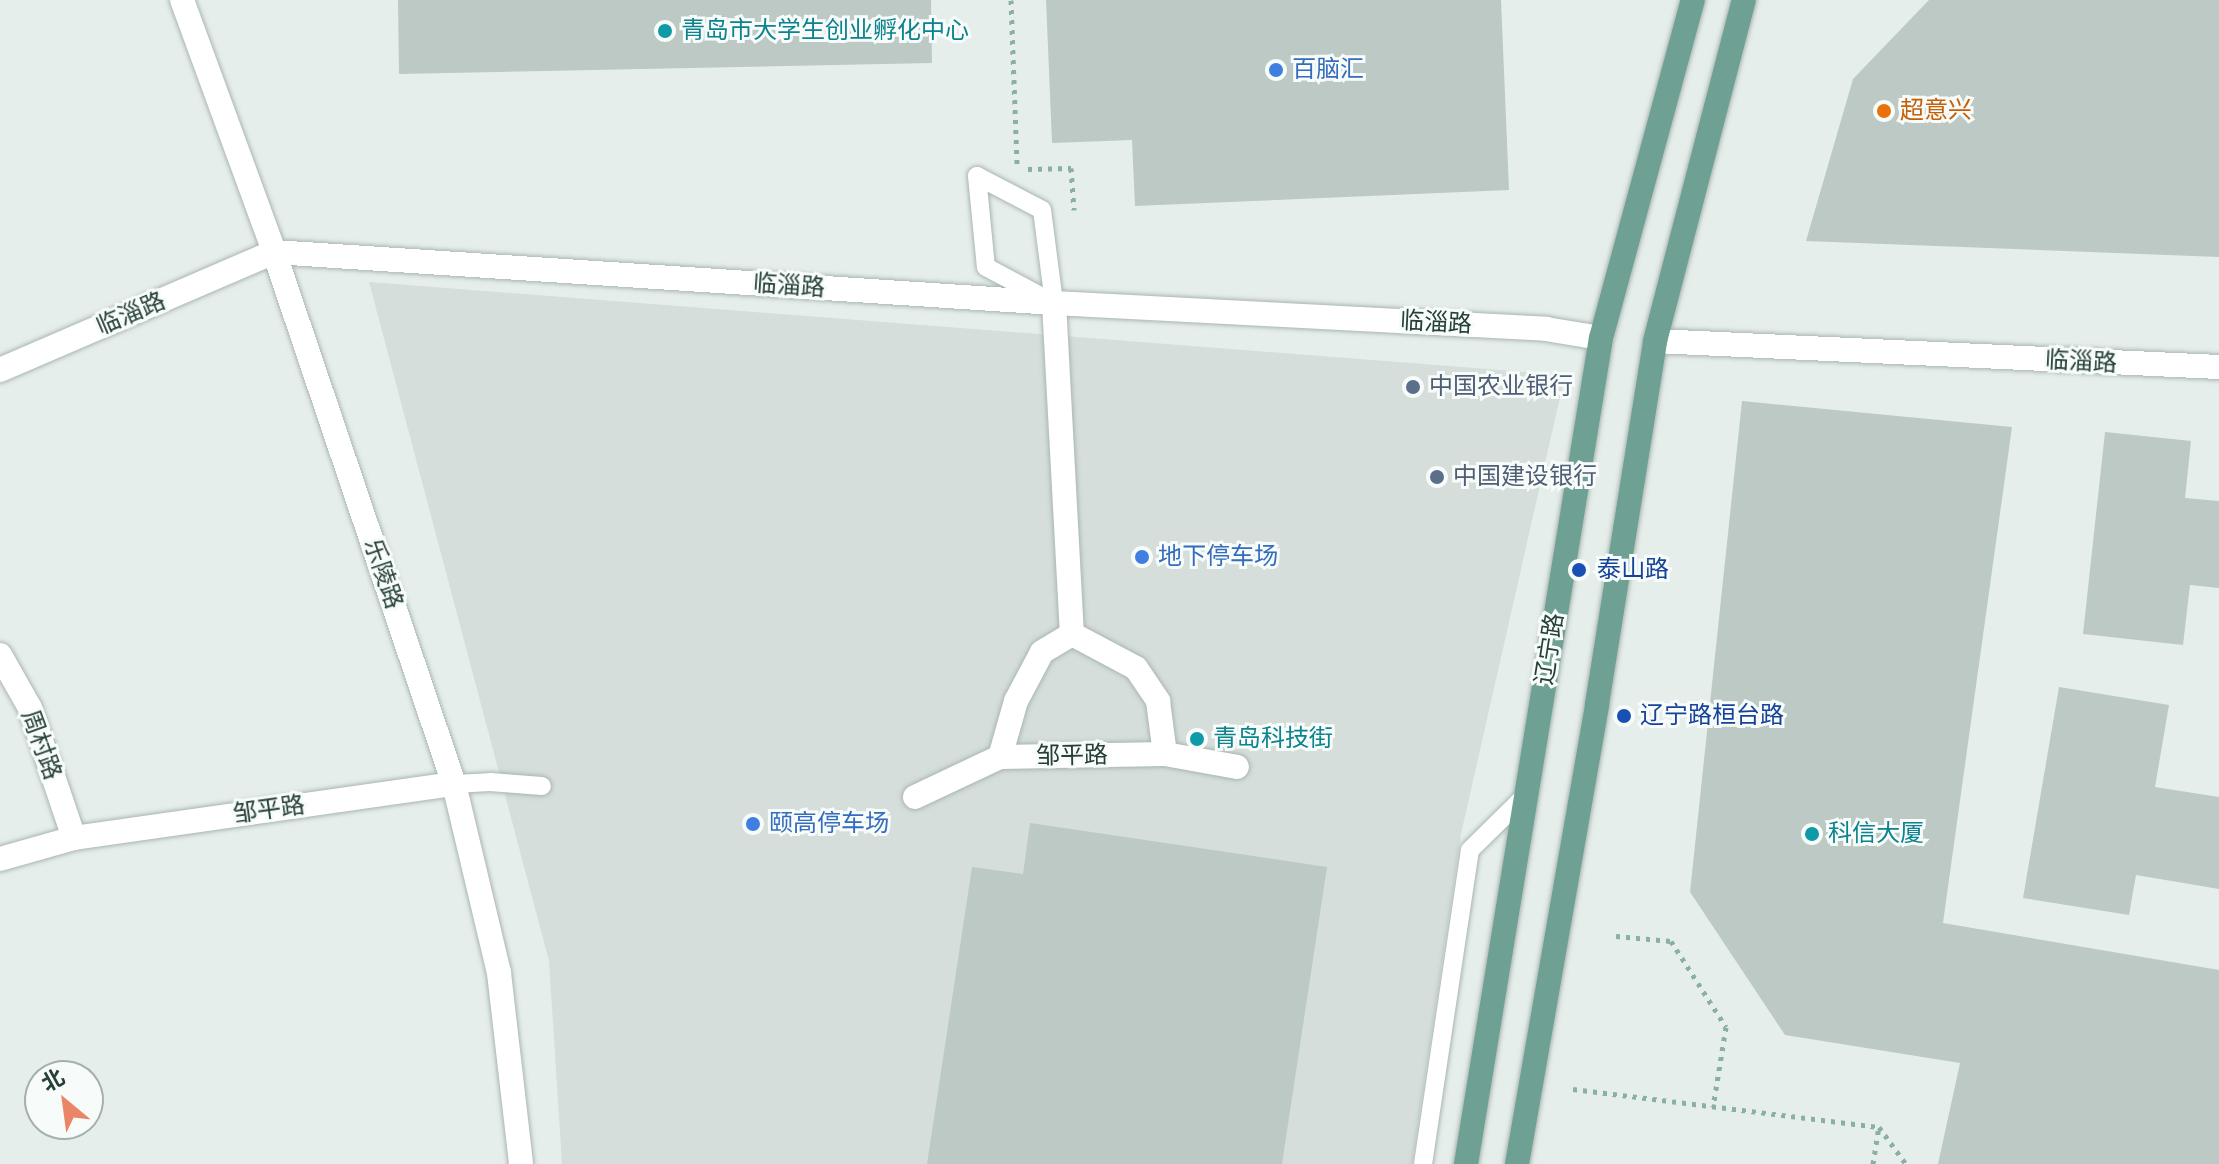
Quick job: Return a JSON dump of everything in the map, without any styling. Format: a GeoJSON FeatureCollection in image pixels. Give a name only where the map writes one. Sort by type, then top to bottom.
{"type":"FeatureCollection","features":[{"type":"Feature","properties":{"kind":"main road","name":"辽宁路"},"geometry":{"type":"LineString","coordinates":[[1466,1164],[1601,338],[1693,0]]}},
{"type":"Feature","properties":{"kind":"main road"},"geometry":{"type":"LineString","coordinates":[[1517,1164],[1597,704],[1655,341],[1744,0]]}},
{"type":"Feature","properties":{"kind":"street","name":"乐陵路"},"geometry":{"type":"LineString","coordinates":[[182,0],[274,252],[454,784],[499,973],[521,1164]]}},
{"type":"Feature","properties":{"kind":"street","name":"临淄路"},"geometry":{"type":"LineString","coordinates":[[0,370],[274,252],[1054,303],[1546,329],[1601,338]]}},
{"type":"Feature","properties":{"kind":"street"},"geometry":{"type":"LineString","coordinates":[[1054,303],[1072,634]]}},
{"type":"Feature","properties":{"kind":"street","name":"临淄路"},"geometry":{"type":"LineString","coordinates":[[1655,341],[2219,367]]}},
{"type":"Feature","properties":{"kind":"street"},"geometry":{"type":"LineString","coordinates":[[1072,634],[1136,668],[1158,701],[1165,754]]}},
{"type":"Feature","properties":{"kind":"street"},"geometry":{"type":"LineString","coordinates":[[1000,757],[1016,701],[1042,652],[1072,634]]}},
{"type":"Feature","properties":{"kind":"street","name":"周村路"},"geometry":{"type":"LineString","coordinates":[[0,655],[30,708],[74,838]]}},
{"type":"Feature","properties":{"kind":"street","name":"邹平路"},"geometry":{"type":"LineString","coordinates":[[915,797],[1000,757],[1165,754],[1237,767]]}},
{"type":"Feature","properties":{"kind":"street","name":"邹平路"},"geometry":{"type":"LineString","coordinates":[[0,859],[74,838],[454,784]]}},
{"type":"Feature","properties":{"kind":"lane"},"geometry":{"type":"LineString","coordinates":[[977,176],[1042,210],[1054,303],[986,267],[977,176]]}},
{"type":"Feature","properties":{"kind":"lane","name":"邹平路"},"geometry":{"type":"LineString","coordinates":[[454,784],[490,782],[542,786]]}},
{"type":"Feature","properties":{"kind":"lane"},"geometry":{"type":"LineString","coordinates":[[1423,1164],[1470,850],[1526,795]]}},
{"type":"Feature","properties":{"kind":"path"},"geometry":{"type":"LineString","coordinates":[[1011,0],[1017,170],[1071,168],[1074,223]]}},
{"type":"Feature","properties":{"kind":"path"},"geometry":{"type":"LineString","coordinates":[[1616,936],[1671,941],[1726,1027],[1713,1107]]}},
{"type":"Feature","properties":{"kind":"path"},"geometry":{"type":"LineString","coordinates":[[1573,1089],[1879,1127],[1906,1164]]}},
{"type":"Feature","properties":{"kind":"path"},"geometry":{"type":"LineString","coordinates":[[1873,1164],[1879,1127]]}},
{"type":"Feature","properties":{"kind":"shaded area"},"geometry":{"type":"Polygon","coordinates":[[[369,282],[1565,375],[1461,834],[1412,1164],[562,1164],[549,961],[369,282]]]}},
{"type":"Feature","properties":{"kind":"building","name":"青岛市大学生创业孵化中心"},"geometry":{"type":"Polygon","coordinates":[[[398,0],[931,0],[932,63],[399,74],[398,0]]]}},
{"type":"Feature","properties":{"kind":"building","name":"百脑汇"},"geometry":{"type":"Polygon","coordinates":[[[1046,0],[1501,0],[1509,190],[1135,206],[1132,140],[1052,143],[1046,0]]]}},
{"type":"Feature","properties":{"kind":"building"},"geometry":{"type":"Polygon","coordinates":[[[1929,0],[2219,0],[2219,257],[1806,241],[1853,79],[1929,0]]]}},
{"type":"Feature","properties":{"kind":"building"},"geometry":{"type":"Polygon","coordinates":[[[1742,401],[2012,427],[1943,923],[2219,970],[2219,1164],[1938,1164],[1960,1063],[1785,1035],[1690,892],[1742,401]]]}},
{"type":"Feature","properties":{"kind":"building"},"geometry":{"type":"Polygon","coordinates":[[[2105,432],[2191,441],[2185,498],[2219,501],[2219,588],[2190,585],[2183,645],[2083,634],[2105,432]]]}},
{"type":"Feature","properties":{"kind":"building"},"geometry":{"type":"Polygon","coordinates":[[[2059,687],[2169,705],[2155,787],[2219,797],[2219,889],[2136,875],[2129,915],[2023,898],[2059,687]]]}},
{"type":"Feature","properties":{"kind":"building"},"geometry":{"type":"Polygon","coordinates":[[[1030,823],[1327,867],[1282,1164],[927,1164],[972,867],[1023,874],[1030,823]]]}},
{"type":"Feature","properties":{"kind":"place","name":"青岛市大学生创业孵化中心"},"geometry":{"type":"Point","coordinates":[665,31]}},
{"type":"Feature","properties":{"kind":"place","name":"百脑汇"},"geometry":{"type":"Point","coordinates":[1276,70]}},
{"type":"Feature","properties":{"kind":"place","name":"超意兴"},"geometry":{"type":"Point","coordinates":[1884,111]}},
{"type":"Feature","properties":{"kind":"place","name":"中国农业银行"},"geometry":{"type":"Point","coordinates":[1413,387]}},
{"type":"Feature","properties":{"kind":"place","name":"中国建设银行"},"geometry":{"type":"Point","coordinates":[1437,477]}},
{"type":"Feature","properties":{"kind":"place","name":"地下停车场"},"geometry":{"type":"Point","coordinates":[1142,557]}},
{"type":"Feature","properties":{"kind":"place","name":"泰山路"},"geometry":{"type":"Point","coordinates":[1579,570]}},
{"type":"Feature","properties":{"kind":"place","name":"辽宁路桓台路"},"geometry":{"type":"Point","coordinates":[1624,716]}},
{"type":"Feature","properties":{"kind":"place","name":"青岛科技街"},"geometry":{"type":"Point","coordinates":[1197,739]}},
{"type":"Feature","properties":{"kind":"place","name":"颐高停车场"},"geometry":{"type":"Point","coordinates":[753,824]}},
{"type":"Feature","properties":{"kind":"place","name":"科信大厦"},"geometry":{"type":"Point","coordinates":[1812,834]}}]}
